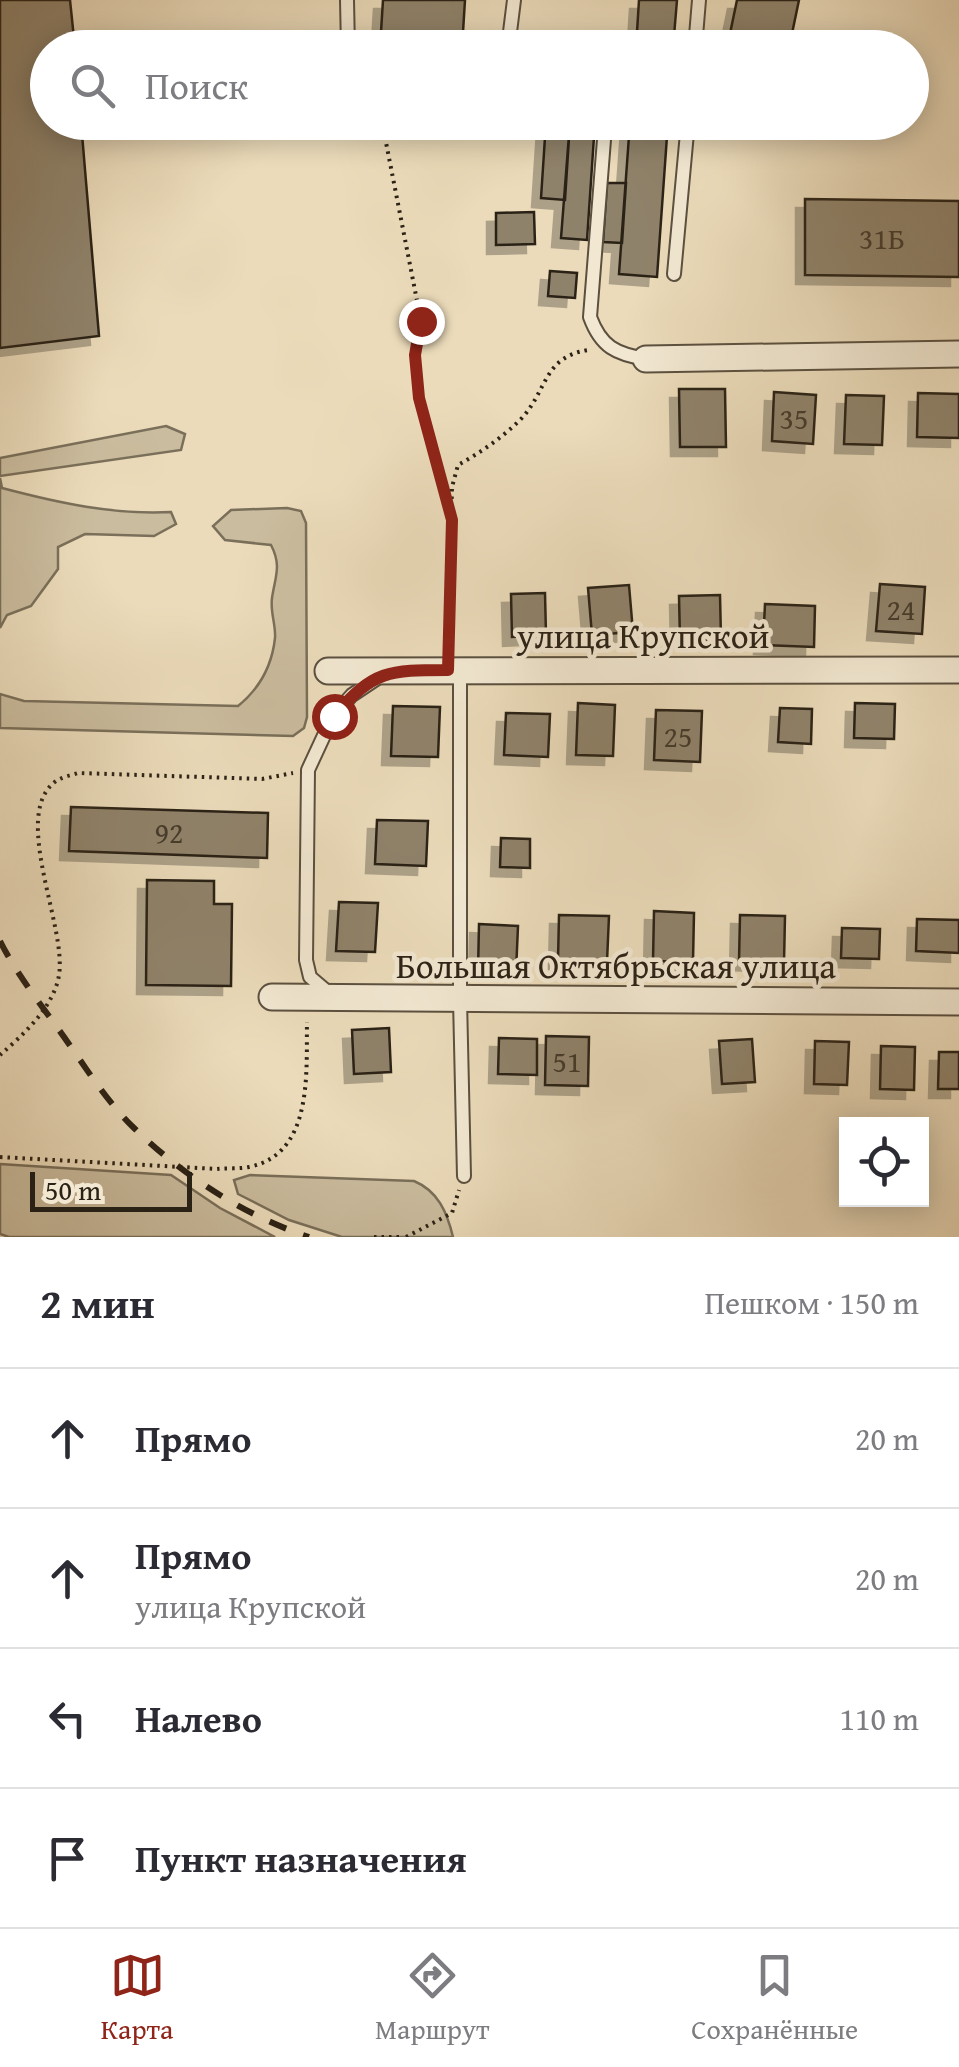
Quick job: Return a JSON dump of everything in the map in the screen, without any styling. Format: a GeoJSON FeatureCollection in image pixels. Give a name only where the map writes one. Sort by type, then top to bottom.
{"type":"FeatureCollection","features":[{"type":"Feature","properties":{"kind":"street"},"geometry":{"type":"LineString","coordinates":[[646,359],[959,354]]}},
{"type":"Feature","properties":{"kind":"street","name":"улица Крупской"},"geometry":{"type":"LineString","coordinates":[[328,670],[959,670]]}},
{"type":"Feature","properties":{"kind":"street","name":"Большая Октябрьская улица"},"geometry":{"type":"LineString","coordinates":[[272,998],[959,1002]]}},
{"type":"Feature","properties":{"kind":"lane"},"geometry":{"type":"LineString","coordinates":[[347,0],[348,30]]}},
{"type":"Feature","properties":{"kind":"lane"},"geometry":{"type":"LineString","coordinates":[[510,30],[514,0]]}},
{"type":"Feature","properties":{"kind":"lane"},"geometry":{"type":"LineString","coordinates":[[696,30],[699,0]]}},
{"type":"Feature","properties":{"kind":"lane"},"geometry":{"type":"LineString","coordinates":[[604,140],[590,318],[596,334],[608,348],[646,359]]}},
{"type":"Feature","properties":{"kind":"lane"},"geometry":{"type":"LineString","coordinates":[[674,274],[686,140]]}},
{"type":"Feature","properties":{"kind":"lane"},"geometry":{"type":"LineString","coordinates":[[337,998],[310,978],[306,960],[308,770],[334,716],[369,681],[396,670]]}},
{"type":"Feature","properties":{"kind":"lane"},"geometry":{"type":"LineString","coordinates":[[454,670],[464,1176]]}},
{"type":"Feature","properties":{"kind":"path"},"geometry":{"type":"LineString","coordinates":[[386,140],[421,321],[415,355],[419,398],[452,520]]}},
{"type":"Feature","properties":{"kind":"path"},"geometry":{"type":"LineString","coordinates":[[454,670],[452,487],[458,465],[521,418],[540,393],[554,363],[574,352],[608,348]]}},
{"type":"Feature","properties":{"kind":"path"},"geometry":{"type":"LineString","coordinates":[[0,1055],[44,1009],[59,980],[61,954],[37,844],[38,818],[46,794],[56,781],[78,773],[262,779],[308,770]]}},
{"type":"Feature","properties":{"kind":"path"},"geometry":{"type":"LineString","coordinates":[[0,1157],[217,1169],[252,1166],[271,1156],[290,1138],[302,1114],[306,1092],[307,998]]}},
{"type":"Feature","properties":{"kind":"path"},"geometry":{"type":"LineString","coordinates":[[374,1237],[403,1237],[452,1213],[464,1176]]}},
{"type":"Feature","properties":{"kind":"shaded area"},"geometry":{"type":"Polygon","coordinates":[[[166,426],[185,434],[181,450],[0,476],[0,458],[166,426]]]}},
{"type":"Feature","properties":{"kind":"shaded area"},"geometry":{"type":"Polygon","coordinates":[[[0,478],[2,488],[65,503],[128,512],[171,512],[176,524],[154,536],[85,534],[58,547],[58,569],[31,606],[7,615],[0,628],[0,478]]]}},
{"type":"Feature","properties":{"kind":"shaded area"},"geometry":{"type":"Polygon","coordinates":[[[231,510],[301,511],[306,523],[304,728],[293,736],[0,728],[0,694],[24,701],[238,706],[258,684],[271,658],[276,559],[271,545],[225,540],[213,526],[231,510]]]}},
{"type":"Feature","properties":{"kind":"shaded area"},"geometry":{"type":"Polygon","coordinates":[[[0,1164],[171,1175],[220,1208],[275,1237],[9,1237],[0,1234],[0,1164]]]}},
{"type":"Feature","properties":{"kind":"shaded area"},"geometry":{"type":"Polygon","coordinates":[[[250,1175],[414,1181],[440,1203],[453,1237],[342,1237],[289,1220],[238,1194],[234,1180],[250,1175]]]}},
{"type":"Feature","properties":{"kind":"building"},"geometry":{"type":"Polygon","coordinates":[[[0,0],[70,0],[73,30],[30,30],[30,140],[83,140],[99,336],[0,348],[0,0]]]}},
{"type":"Feature","properties":{"kind":"building"},"geometry":{"type":"Polygon","coordinates":[[[383,0],[465,0],[463,30],[381,30],[383,0]]]}},
{"type":"Feature","properties":{"kind":"building"},"geometry":{"type":"Polygon","coordinates":[[[639,0],[677,0],[674,30],[637,30],[639,0]]]}},
{"type":"Feature","properties":{"kind":"building"},"geometry":{"type":"Polygon","coordinates":[[[737,0],[799,0],[793,30],[731,30],[737,0]]]}},
{"type":"Feature","properties":{"kind":"building"},"geometry":{"type":"Polygon","coordinates":[[[545,140],[569,140],[565,200],[541,198],[545,140]]]}},
{"type":"Feature","properties":{"kind":"building"},"geometry":{"type":"Polygon","coordinates":[[[569,140],[594,140],[587,240],[561,238],[569,140]]]}},
{"type":"Feature","properties":{"kind":"building"},"geometry":{"type":"Polygon","coordinates":[[[629,140],[667,140],[657,277],[619,274],[629,140]]]}},
{"type":"Feature","properties":{"kind":"building"},"geometry":{"type":"Polygon","coordinates":[[[607,183],[626,183],[622,243],[603,242],[607,183]]]}},
{"type":"Feature","properties":{"kind":"building"},"geometry":{"type":"Polygon","coordinates":[[[805,199],[959,201],[959,277],[805,275],[805,199]]]}},
{"type":"Feature","properties":{"kind":"building"},"geometry":{"type":"Polygon","coordinates":[[[534,212],[535,244],[496,245],[496,213],[534,212]]]}},
{"type":"Feature","properties":{"kind":"building"},"geometry":{"type":"Polygon","coordinates":[[[550,271],[577,273],[575,298],[548,296],[550,271]]]}},
{"type":"Feature","properties":{"kind":"building"},"geometry":{"type":"Polygon","coordinates":[[[679,389],[725,389],[726,447],[680,447],[679,389]]]}},
{"type":"Feature","properties":{"kind":"building"},"geometry":{"type":"Polygon","coordinates":[[[774,392],[816,395],[813,444],[772,441],[774,392]]]}},
{"type":"Feature","properties":{"kind":"building"},"geometry":{"type":"Polygon","coordinates":[[[918,393],[959,394],[959,438],[917,437],[918,393]]]}},
{"type":"Feature","properties":{"kind":"building"},"geometry":{"type":"Polygon","coordinates":[[[846,395],[884,396],[882,445],[844,444],[846,395]]]}},
{"type":"Feature","properties":{"kind":"building"},"geometry":{"type":"Polygon","coordinates":[[[880,584],[925,587],[922,634],[876,631],[880,584]]]}},
{"type":"Feature","properties":{"kind":"building"},"geometry":{"type":"Polygon","coordinates":[[[629,585],[633,632],[592,635],[588,588],[629,585]]]}},
{"type":"Feature","properties":{"kind":"building"},"geometry":{"type":"Polygon","coordinates":[[[545,593],[546,635],[512,637],[511,594],[545,593]]]}},
{"type":"Feature","properties":{"kind":"building"},"geometry":{"type":"Polygon","coordinates":[[[720,595],[721,639],[680,640],[679,596],[720,595]]]}},
{"type":"Feature","properties":{"kind":"building"},"geometry":{"type":"Polygon","coordinates":[[[765,604],[815,606],[814,647],[763,645],[765,604]]]}},
{"type":"Feature","properties":{"kind":"building"},"geometry":{"type":"Polygon","coordinates":[[[578,703],[615,705],[613,756],[576,755],[578,703]]]}},
{"type":"Feature","properties":{"kind":"building"},"geometry":{"type":"Polygon","coordinates":[[[855,703],[895,704],[894,739],[854,738],[855,703]]]}},
{"type":"Feature","properties":{"kind":"building"},"geometry":{"type":"Polygon","coordinates":[[[393,706],[440,707],[438,757],[391,756],[393,706]]]}},
{"type":"Feature","properties":{"kind":"building"},"geometry":{"type":"Polygon","coordinates":[[[780,708],[812,709],[811,744],[778,742],[780,708]]]}},
{"type":"Feature","properties":{"kind":"building"},"geometry":{"type":"Polygon","coordinates":[[[656,710],[702,711],[700,762],[654,760],[656,710]]]}},
{"type":"Feature","properties":{"kind":"building"},"geometry":{"type":"Polygon","coordinates":[[[506,713],[550,714],[548,757],[504,755],[506,713]]]}},
{"type":"Feature","properties":{"kind":"building"},"geometry":{"type":"Polygon","coordinates":[[[71,807],[268,813],[267,858],[69,851],[71,807]]]}},
{"type":"Feature","properties":{"kind":"building"},"geometry":{"type":"Polygon","coordinates":[[[377,820],[428,821],[426,866],[375,864],[377,820]]]}},
{"type":"Feature","properties":{"kind":"building"},"geometry":{"type":"Polygon","coordinates":[[[501,838],[530,839],[530,868],[500,867],[501,838]]]}},
{"type":"Feature","properties":{"kind":"building"},"geometry":{"type":"Polygon","coordinates":[[[147,880],[214,881],[214,904],[232,904],[231,986],[146,985],[147,880]]]}},
{"type":"Feature","properties":{"kind":"building"},"geometry":{"type":"Polygon","coordinates":[[[339,902],[378,903],[375,952],[336,951],[339,902]]]}},
{"type":"Feature","properties":{"kind":"building"},"geometry":{"type":"Polygon","coordinates":[[[654,911],[694,913],[693,962],[653,961],[654,911]]]}},
{"type":"Feature","properties":{"kind":"building"},"geometry":{"type":"Polygon","coordinates":[[[559,915],[609,916],[607,962],[558,960],[559,915]]]}},
{"type":"Feature","properties":{"kind":"building"},"geometry":{"type":"Polygon","coordinates":[[[740,915],[785,916],[784,963],[739,961],[740,915]]]}},
{"type":"Feature","properties":{"kind":"building"},"geometry":{"type":"Polygon","coordinates":[[[917,919],[959,920],[959,953],[916,951],[917,919]]]}},
{"type":"Feature","properties":{"kind":"building"},"geometry":{"type":"Polygon","coordinates":[[[479,924],[518,926],[516,972],[478,971],[479,924]]]}},
{"type":"Feature","properties":{"kind":"building"},"geometry":{"type":"Polygon","coordinates":[[[842,928],[880,929],[879,959],[841,958],[842,928]]]}},
{"type":"Feature","properties":{"kind":"building"},"geometry":{"type":"Polygon","coordinates":[[[389,1028],[391,1072],[354,1074],[352,1030],[389,1028]]]}},
{"type":"Feature","properties":{"kind":"building"},"geometry":{"type":"Polygon","coordinates":[[[546,1036],[589,1037],[588,1086],[545,1085],[546,1036]]]}},
{"type":"Feature","properties":{"kind":"building"},"geometry":{"type":"Polygon","coordinates":[[[499,1038],[537,1039],[537,1075],[498,1074],[499,1038]]]}},
{"type":"Feature","properties":{"kind":"building"},"geometry":{"type":"Polygon","coordinates":[[[752,1039],[755,1082],[722,1084],[719,1041],[752,1039]]]}},
{"type":"Feature","properties":{"kind":"building"},"geometry":{"type":"Polygon","coordinates":[[[815,1041],[849,1042],[847,1085],[814,1084],[815,1041]]]}},
{"type":"Feature","properties":{"kind":"building"},"geometry":{"type":"Polygon","coordinates":[[[881,1046],[915,1047],[914,1090],[880,1089],[881,1046]]]}},
{"type":"Feature","properties":{"kind":"building"},"geometry":{"type":"Polygon","coordinates":[[[939,1052],[959,1052],[959,1089],[938,1089],[939,1052]]]}},
{"type":"Feature","properties":{"kind":"railway"},"geometry":{"type":"LineString","coordinates":[[0,941],[20,976],[95,1081],[134,1128],[216,1192],[261,1218],[309,1237]]}},
{"type":"Feature","properties":{"kind":"route"},"geometry":{"type":"LineString","coordinates":[[334,716],[369,681],[396,670],[448,670],[452,520],[419,398],[415,355],[421,321]]}}]}
